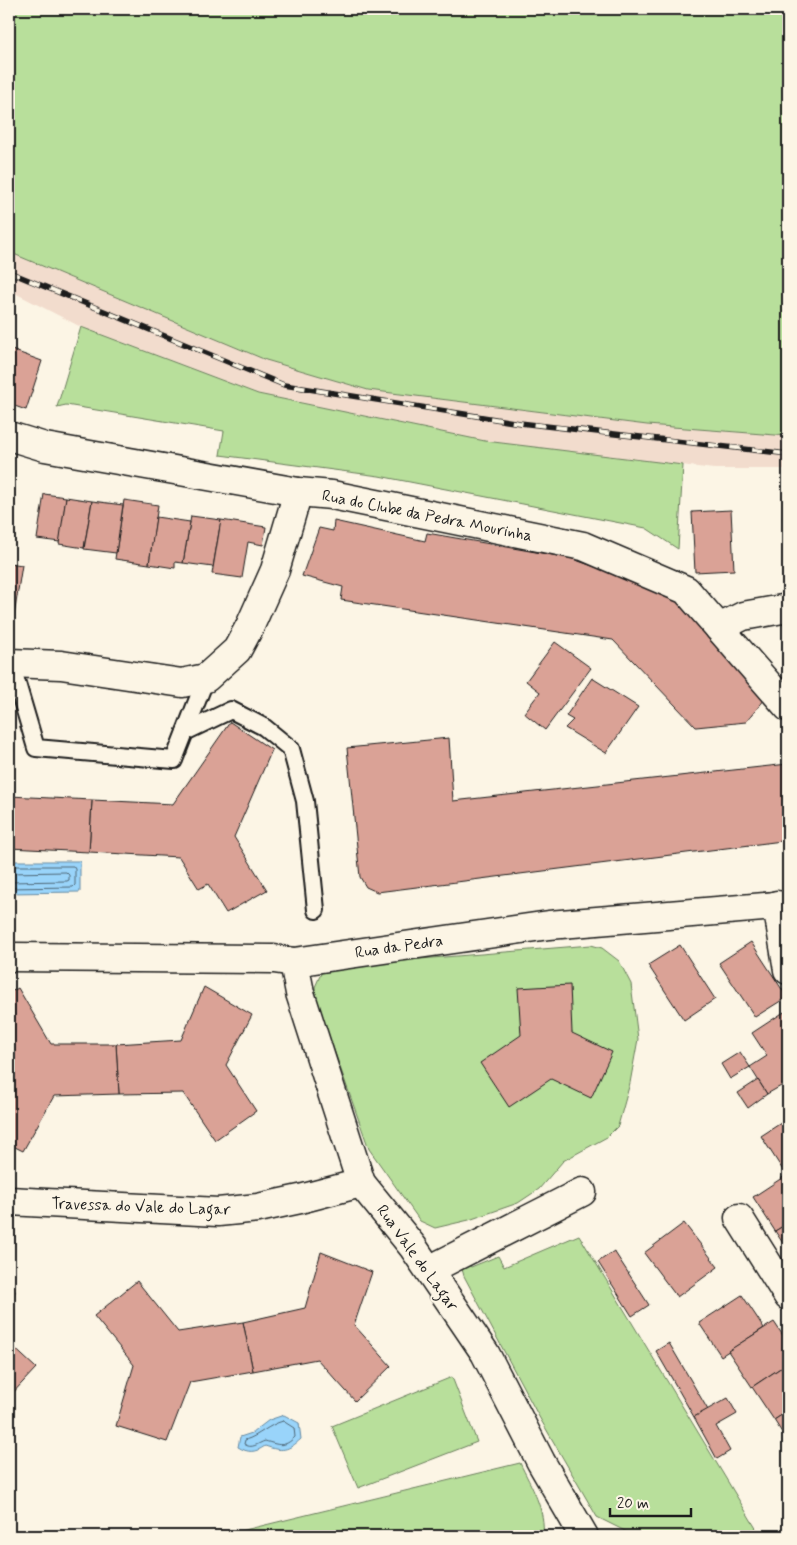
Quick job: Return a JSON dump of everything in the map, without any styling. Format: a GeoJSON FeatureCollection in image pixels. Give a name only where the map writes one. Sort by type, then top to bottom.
{"type":"FeatureCollection","features":[{"type":"Feature","properties":{"kind":"street","name":"Rua do Clube da Pedra Mourinha"},"geometry":{"type":"LineString","coordinates":[[9,436],[45,447],[298,492],[332,495],[583,546],[686,590],[788,707]]}},
{"type":"Feature","properties":{"kind":"street"},"geometry":{"type":"LineString","coordinates":[[10,663],[61,665],[182,682],[206,678],[237,650],[250,626],[275,570],[298,492]]}},
{"type":"Feature","properties":{"kind":"street"},"geometry":{"type":"LineString","coordinates":[[719,628],[743,616],[788,608]]}},
{"type":"Feature","properties":{"kind":"street"},"geometry":{"type":"LineString","coordinates":[[783,905],[788,970]]}},
{"type":"Feature","properties":{"kind":"street","name":"Rua da Pedra"},"geometry":{"type":"LineString","coordinates":[[9,957],[274,959],[294,962],[549,925],[783,905]]}},
{"type":"Feature","properties":{"kind":"street","name":"Rua Vale do Lagar"},"geometry":{"type":"LineString","coordinates":[[294,962],[300,993],[361,1183],[430,1270],[485,1352],[541,1462],[584,1536]]}},
{"type":"Feature","properties":{"kind":"street","name":"Travessa do Vale do Lagar"},"geometry":{"type":"LineString","coordinates":[[9,1201],[218,1212],[275,1204],[361,1183]]}},
{"type":"Feature","properties":{"kind":"street"},"geometry":{"type":"LineString","coordinates":[[430,1270],[582,1192]]}},
{"type":"Feature","properties":{"kind":"street"},"geometry":{"type":"LineString","coordinates":[[739,1218],[788,1296]]}},
{"type":"Feature","properties":{"kind":"lane"},"geometry":{"type":"LineString","coordinates":[[10,663],[36,748],[174,760],[206,678]]}},
{"type":"Feature","properties":{"kind":"lane"},"geometry":{"type":"LineString","coordinates":[[185,732],[230,710],[264,727],[291,749],[305,800],[316,910]]}},
{"type":"Feature","properties":{"kind":"shaded area"},"geometry":{"type":"Polygon","coordinates":[[[9,252],[266,360],[368,390],[647,425],[788,436],[788,469],[714,469],[485,441],[258,394],[81,327],[9,290],[9,252]]]}},
{"type":"Feature","properties":{"kind":"green space"},"geometry":{"type":"Polygon","coordinates":[[[9,9],[788,9],[788,436],[647,425],[368,390],[266,360],[9,252],[9,9]]]}},
{"type":"Feature","properties":{"kind":"green space"},"geometry":{"type":"Polygon","coordinates":[[[81,327],[258,394],[485,441],[683,465],[678,549],[646,528],[379,476],[220,455],[224,431],[66,405],[57,407],[81,327]]]}},
{"type":"Feature","properties":{"kind":"green space"},"geometry":{"type":"Polygon","coordinates":[[[591,945],[602,948],[619,961],[631,984],[638,1039],[630,1083],[618,1126],[607,1137],[563,1161],[539,1189],[518,1203],[469,1220],[435,1228],[420,1221],[369,1149],[317,1002],[315,987],[323,969],[335,966],[591,945]]]}},
{"type":"Feature","properties":{"kind":"green space"},"geometry":{"type":"Polygon","coordinates":[[[579,1235],[760,1535],[635,1536],[597,1517],[538,1415],[462,1269],[465,1262],[471,1267],[498,1256],[504,1267],[579,1235]]]}},
{"type":"Feature","properties":{"kind":"green space"},"geometry":{"type":"Polygon","coordinates":[[[452,1377],[477,1442],[358,1488],[332,1426],[452,1377]]]}},
{"type":"Feature","properties":{"kind":"green space"},"geometry":{"type":"Polygon","coordinates":[[[520,1463],[540,1508],[543,1536],[220,1536],[520,1463]]]}},
{"type":"Feature","properties":{"kind":"water"},"geometry":{"type":"Polygon","coordinates":[[[9,861],[80,861],[80,892],[9,893],[9,861]]]}},
{"type":"Feature","properties":{"kind":"water"},"geometry":{"type":"Polygon","coordinates":[[[284,1415],[299,1423],[301,1439],[292,1446],[280,1450],[265,1446],[252,1451],[238,1447],[240,1437],[252,1433],[269,1420],[284,1415]]]}},
{"type":"Feature","properties":{"kind":"building"},"geometry":{"type":"Polygon","coordinates":[[[9,349],[42,361],[26,410],[9,404],[9,349]]]}},
{"type":"Feature","properties":{"kind":"building"},"geometry":{"type":"Polygon","coordinates":[[[9,484],[13,485],[9,504],[9,484]]]}},
{"type":"Feature","properties":{"kind":"building"},"geometry":{"type":"Polygon","coordinates":[[[44,494],[66,497],[60,542],[37,539],[44,494]]]}},
{"type":"Feature","properties":{"kind":"building"},"geometry":{"type":"Polygon","coordinates":[[[66,497],[92,501],[84,548],[59,544],[66,497]]]}},
{"type":"Feature","properties":{"kind":"building"},"geometry":{"type":"Polygon","coordinates":[[[124,500],[158,505],[149,564],[115,559],[124,500]]]}},
{"type":"Feature","properties":{"kind":"building"},"geometry":{"type":"Polygon","coordinates":[[[92,501],[123,505],[116,553],[84,549],[92,501]]]}},
{"type":"Feature","properties":{"kind":"building"},"geometry":{"type":"Polygon","coordinates":[[[731,510],[734,570],[695,572],[692,512],[731,510]]]}},
{"type":"Feature","properties":{"kind":"building"},"geometry":{"type":"Polygon","coordinates":[[[191,516],[221,520],[213,567],[183,563],[191,516]]]}},
{"type":"Feature","properties":{"kind":"building"},"geometry":{"type":"Polygon","coordinates":[[[788,516],[788,569],[783,517],[788,516]]]}},
{"type":"Feature","properties":{"kind":"building"},"geometry":{"type":"Polygon","coordinates":[[[156,517],[190,522],[183,563],[175,562],[175,568],[149,564],[156,517]]]}},
{"type":"Feature","properties":{"kind":"building"},"geometry":{"type":"Polygon","coordinates":[[[221,520],[266,527],[263,545],[248,542],[242,578],[212,574],[221,520]]]}},
{"type":"Feature","properties":{"kind":"building"},"geometry":{"type":"Polygon","coordinates":[[[334,521],[425,541],[427,533],[570,558],[669,593],[765,699],[746,722],[696,727],[613,640],[341,600],[343,587],[302,576],[319,528],[333,531],[334,521]]]}},
{"type":"Feature","properties":{"kind":"building"},"geometry":{"type":"Polygon","coordinates":[[[9,563],[22,565],[11,635],[9,635],[9,563]]]}},
{"type":"Feature","properties":{"kind":"building"},"geometry":{"type":"Polygon","coordinates":[[[555,642],[591,668],[545,730],[524,713],[540,692],[526,681],[555,642]]]}},
{"type":"Feature","properties":{"kind":"building"},"geometry":{"type":"Polygon","coordinates":[[[592,678],[638,707],[606,753],[565,728],[573,720],[566,716],[592,678]]]}},
{"type":"Feature","properties":{"kind":"building"},"geometry":{"type":"Polygon","coordinates":[[[230,722],[272,750],[234,837],[267,890],[226,913],[208,884],[199,889],[179,857],[89,852],[92,800],[173,804],[230,722]]]}},
{"type":"Feature","properties":{"kind":"building"},"geometry":{"type":"Polygon","coordinates":[[[449,738],[453,801],[788,764],[788,849],[782,841],[377,892],[366,887],[360,877],[347,748],[449,738]]]}},
{"type":"Feature","properties":{"kind":"building"},"geometry":{"type":"Polygon","coordinates":[[[9,796],[92,800],[89,852],[9,848],[9,796]]]}},
{"type":"Feature","properties":{"kind":"building"},"geometry":{"type":"Polygon","coordinates":[[[751,942],[787,997],[755,1017],[719,963],[751,942]]]}},
{"type":"Feature","properties":{"kind":"building"},"geometry":{"type":"Polygon","coordinates":[[[680,945],[715,999],[684,1020],[648,965],[680,945]]]}},
{"type":"Feature","properties":{"kind":"building"},"geometry":{"type":"Polygon","coordinates":[[[570,985],[572,1033],[612,1052],[591,1098],[551,1079],[509,1107],[480,1063],[521,1035],[518,988],[570,985]]]}},
{"type":"Feature","properties":{"kind":"building"},"geometry":{"type":"Polygon","coordinates":[[[204,987],[252,1015],[226,1065],[256,1111],[215,1140],[183,1093],[119,1094],[116,1044],[181,1040],[204,987]]]}},
{"type":"Feature","properties":{"kind":"building"},"geometry":{"type":"Polygon","coordinates":[[[18,988],[51,1044],[116,1044],[119,1094],[54,1096],[23,1151],[9,1144],[9,993],[18,988]]]}},
{"type":"Feature","properties":{"kind":"building"},"geometry":{"type":"Polygon","coordinates":[[[784,1012],[788,1020],[788,1082],[767,1094],[750,1067],[767,1056],[752,1033],[784,1012]]]}},
{"type":"Feature","properties":{"kind":"building"},"geometry":{"type":"Polygon","coordinates":[[[740,1052],[750,1067],[730,1079],[721,1064],[740,1052]]]}},
{"type":"Feature","properties":{"kind":"building"},"geometry":{"type":"Polygon","coordinates":[[[758,1080],[767,1094],[748,1108],[738,1093],[758,1080]]]}},
{"type":"Feature","properties":{"kind":"building"},"geometry":{"type":"Polygon","coordinates":[[[784,1121],[788,1128],[788,1174],[786,1175],[761,1136],[784,1121]]]}},
{"type":"Feature","properties":{"kind":"building"},"geometry":{"type":"Polygon","coordinates":[[[788,1174],[788,1223],[775,1231],[753,1197],[788,1174]]]}},
{"type":"Feature","properties":{"kind":"building"},"geometry":{"type":"Polygon","coordinates":[[[684,1223],[718,1267],[677,1297],[644,1253],[684,1223]]]}},
{"type":"Feature","properties":{"kind":"building"},"geometry":{"type":"Polygon","coordinates":[[[788,1223],[788,1251],[775,1231],[788,1223]]]}},
{"type":"Feature","properties":{"kind":"building"},"geometry":{"type":"Polygon","coordinates":[[[614,1251],[649,1305],[632,1316],[598,1262],[614,1251]]]}},
{"type":"Feature","properties":{"kind":"building"},"geometry":{"type":"Polygon","coordinates":[[[321,1252],[372,1272],[354,1325],[391,1366],[355,1401],[317,1359],[253,1371],[243,1322],[305,1308],[321,1252]]]}},
{"type":"Feature","properties":{"kind":"building"},"geometry":{"type":"Polygon","coordinates":[[[137,1281],[178,1332],[243,1322],[253,1371],[190,1382],[167,1442],[116,1426],[134,1365],[94,1316],[137,1281]]]}},
{"type":"Feature","properties":{"kind":"building"},"geometry":{"type":"Polygon","coordinates":[[[9,1289],[15,1291],[9,1314],[9,1289]]]}},
{"type":"Feature","properties":{"kind":"building"},"geometry":{"type":"Polygon","coordinates":[[[742,1295],[764,1328],[721,1356],[699,1323],[742,1295]]]}},
{"type":"Feature","properties":{"kind":"building"},"geometry":{"type":"Polygon","coordinates":[[[774,1322],[788,1343],[788,1363],[752,1387],[728,1351],[774,1322]]]}},
{"type":"Feature","properties":{"kind":"building"},"geometry":{"type":"Polygon","coordinates":[[[9,1343],[36,1368],[9,1397],[9,1343]]]}},
{"type":"Feature","properties":{"kind":"building"},"geometry":{"type":"Polygon","coordinates":[[[669,1343],[708,1410],[694,1417],[656,1351],[669,1343]]]}},
{"type":"Feature","properties":{"kind":"building"},"geometry":{"type":"Polygon","coordinates":[[[788,1363],[788,1411],[774,1420],[752,1387],[788,1363]]]}},
{"type":"Feature","properties":{"kind":"building"},"geometry":{"type":"Polygon","coordinates":[[[728,1398],[737,1414],[716,1426],[730,1451],[717,1459],[694,1417],[728,1398]]]}},
{"type":"Feature","properties":{"kind":"building"},"geometry":{"type":"Polygon","coordinates":[[[788,1411],[788,1442],[774,1420],[788,1411]]]}},
{"type":"Feature","properties":{"kind":"railway"},"geometry":{"type":"LineString","coordinates":[[9,272],[284,385],[520,423],[788,454]]}}]}
